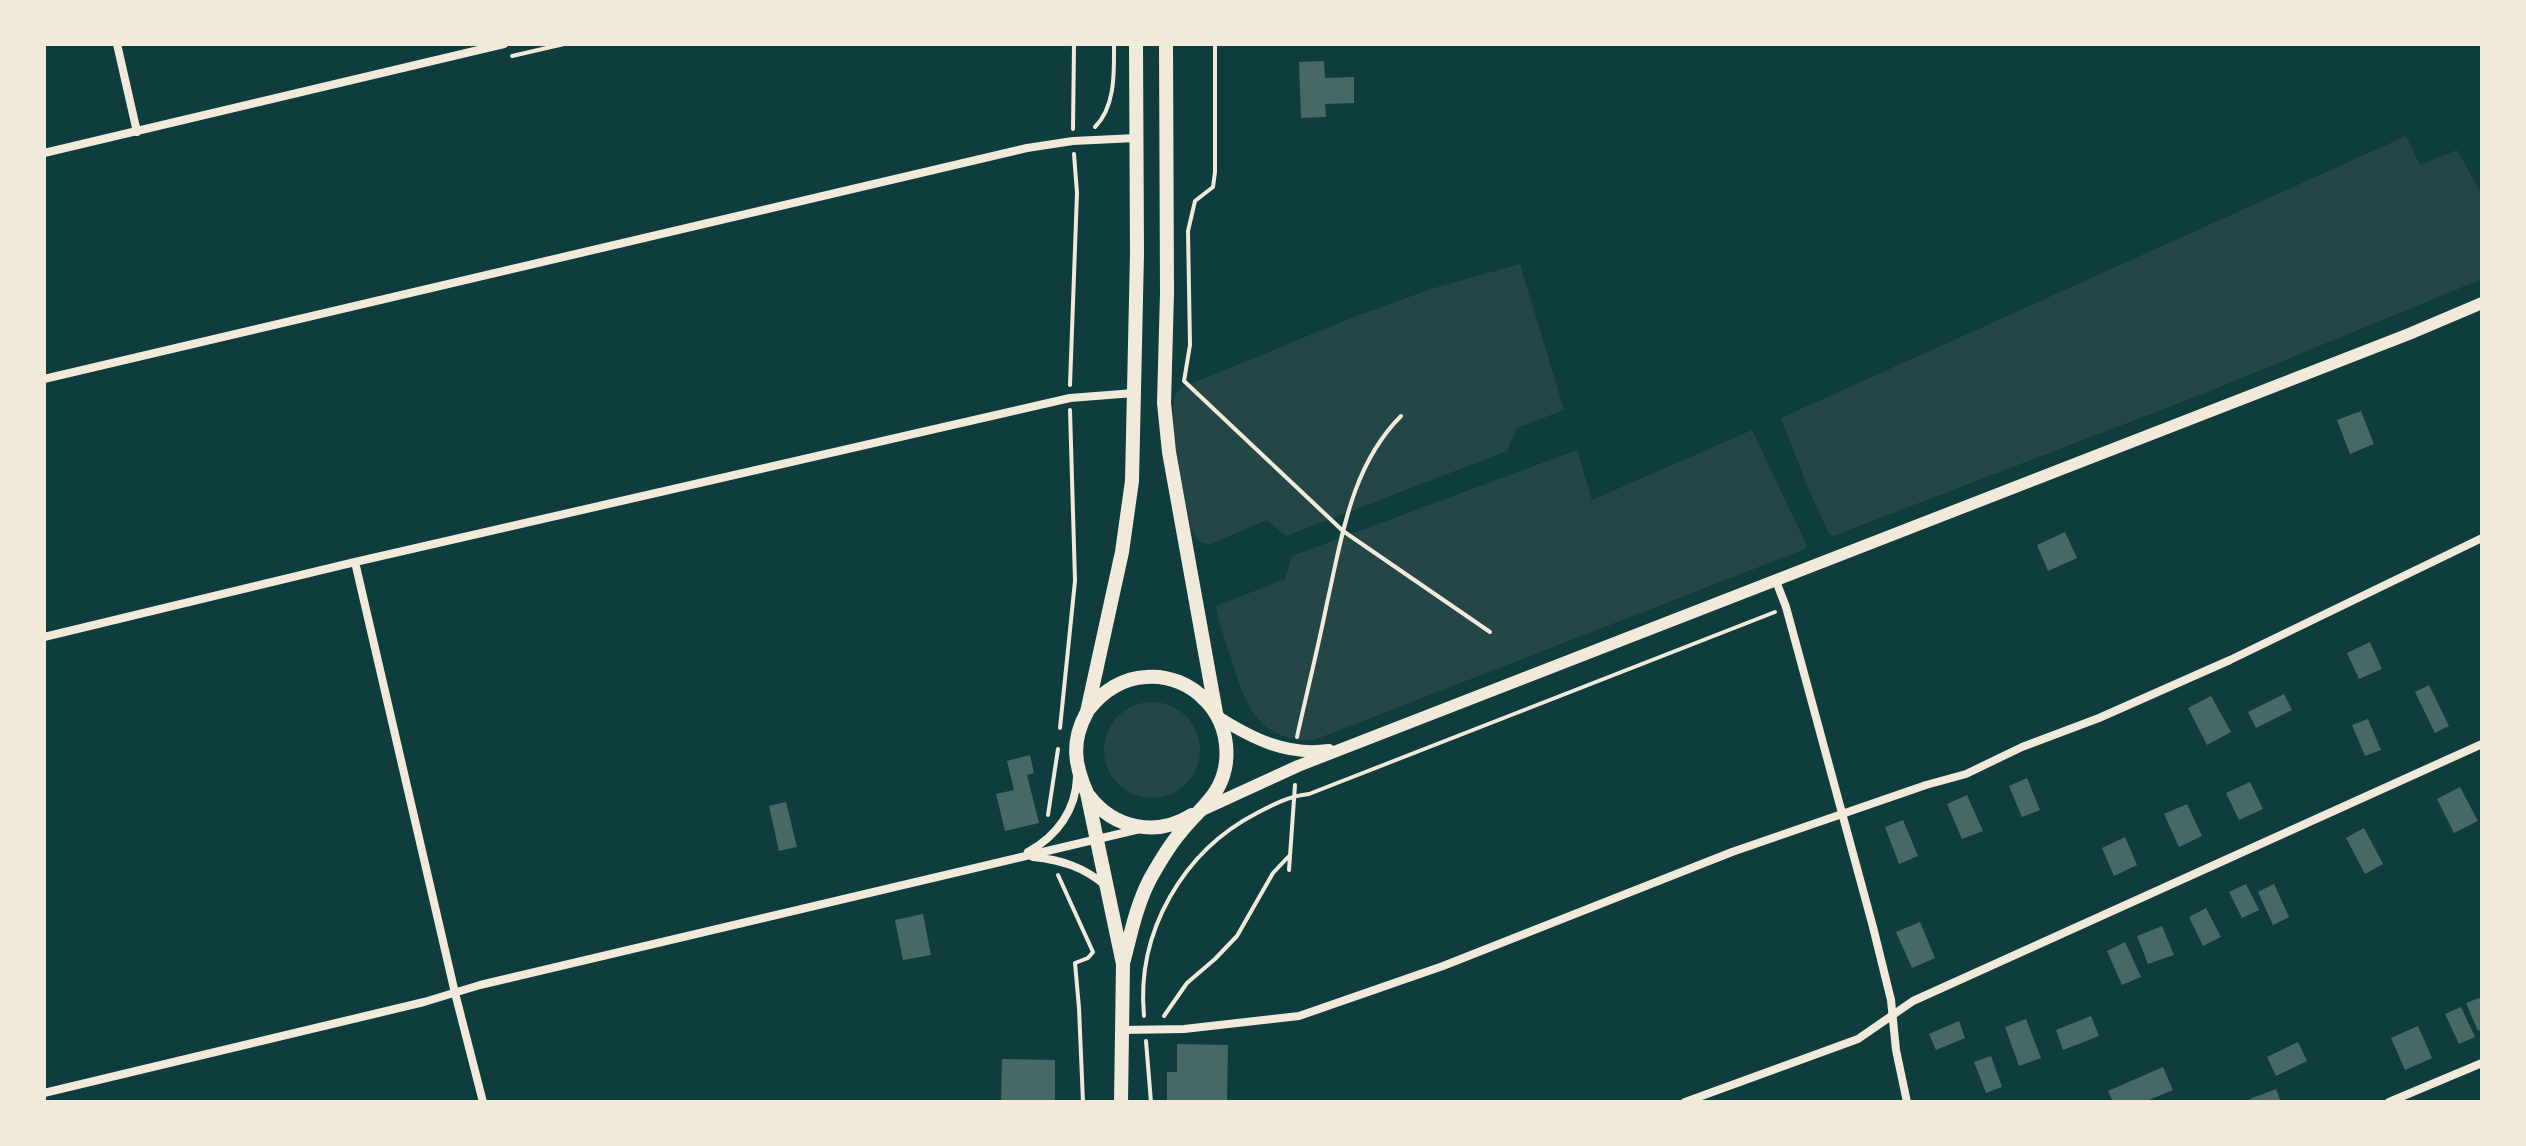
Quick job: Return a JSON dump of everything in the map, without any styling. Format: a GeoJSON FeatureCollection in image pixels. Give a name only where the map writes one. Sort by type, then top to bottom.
{"type":"FeatureCollection","features":[{"type":"Feature","properties":{"kind":"main road"},"geometry":{"type":"LineString","coordinates":[[1121,1102],[1123,964],[1087,793],[1077,771],[1075,747],[1087,712],[1124,538],[1132,481],[1136,44]]}},
{"type":"Feature","properties":{"kind":"main road"},"geometry":{"type":"LineString","coordinates":[[1123,964],[1148,883],[1195,813],[1215,792],[1224,771],[1226,749],[1217,715],[1169,452],[1164,403],[1166,44]]}},
{"type":"Feature","properties":{"kind":"main road"},"geometry":{"type":"LineString","coordinates":[[1087,712],[1105,691],[1131,679],[1145,677],[1173,680],[1186,685],[1217,715]]}},
{"type":"Feature","properties":{"kind":"main road"},"geometry":{"type":"LineString","coordinates":[[1087,793],[1116,820],[1145,827],[1172,825],[1195,813]]}},
{"type":"Feature","properties":{"kind":"street"},"geometry":{"type":"LineString","coordinates":[[117,44],[137,132]]}},
{"type":"Feature","properties":{"kind":"street"},"geometry":{"type":"LineString","coordinates":[[44,153],[504,44]]}},
{"type":"Feature","properties":{"kind":"street"},"geometry":{"type":"LineString","coordinates":[[44,379],[1027,148],[1073,141],[1136,138]]}},
{"type":"Feature","properties":{"kind":"street"},"geometry":{"type":"LineString","coordinates":[[1195,813],[1298,766],[2482,303]]}},
{"type":"Feature","properties":{"kind":"street"},"geometry":{"type":"LineString","coordinates":[[44,637],[355,562],[1070,398],[1134,393]]}},
{"type":"Feature","properties":{"kind":"street"},"geometry":{"type":"LineString","coordinates":[[1122,1030],[1184,1029],[1299,1016],[1443,966],[1732,852],[1966,774],[2022,747],[2099,718],[2230,660],[2482,538]]}},
{"type":"Feature","properties":{"kind":"street"},"geometry":{"type":"LineString","coordinates":[[355,562],[483,1102]]}},
{"type":"Feature","properties":{"kind":"street"},"geometry":{"type":"LineString","coordinates":[[1776,581],[1786,607],[1877,942],[1891,1000],[1907,1102]]}},
{"type":"Feature","properties":{"kind":"street"},"geometry":{"type":"LineString","coordinates":[[1217,715],[1255,739],[1296,751],[1320,752],[1344,748]]}},
{"type":"Feature","properties":{"kind":"street"},"geometry":{"type":"LineString","coordinates":[[1685,1102],[1858,1039],[1913,1001],[2482,744]]}},
{"type":"Feature","properties":{"kind":"street"},"geometry":{"type":"LineString","coordinates":[[1013,859],[1039,847],[1059,828],[1073,801],[1077,771]]}},
{"type":"Feature","properties":{"kind":"street"},"geometry":{"type":"LineString","coordinates":[[44,1093],[1145,827]]}},
{"type":"Feature","properties":{"kind":"street"},"geometry":{"type":"LineString","coordinates":[[1013,859],[1053,859],[1090,873],[1106,886]]}},
{"type":"Feature","properties":{"kind":"street"},"geometry":{"type":"LineString","coordinates":[[2389,1102],[2482,1063]]}},
{"type":"Feature","properties":{"kind":"path"},"geometry":{"type":"LineString","coordinates":[[1060,732],[1075,581],[1070,398],[1077,193],[1073,141],[1074,44]]}},
{"type":"Feature","properties":{"kind":"path"},"geometry":{"type":"LineString","coordinates":[[1073,141],[1102,120],[1113,86],[1114,44]]}},
{"type":"Feature","properties":{"kind":"path"},"geometry":{"type":"LineString","coordinates":[[1215,44],[1215,172],[1213,187],[1195,201],[1188,231],[1190,345],[1184,381],[1343,531],[1490,632]]}},
{"type":"Feature","properties":{"kind":"path"},"geometry":{"type":"LineString","coordinates":[[1296,751],[1343,531],[1359,477],[1384,433],[1401,416]]}},
{"type":"Feature","properties":{"kind":"path"},"geometry":{"type":"LineString","coordinates":[[1151,1102],[1143,1002],[1149,947],[1173,889],[1213,842],[1245,819],[1293,796],[1309,794],[1786,607]]}},
{"type":"Feature","properties":{"kind":"path"},"geometry":{"type":"LineString","coordinates":[[1048,839],[1058,747]]}},
{"type":"Feature","properties":{"kind":"path"},"geometry":{"type":"LineString","coordinates":[[1289,870],[1298,766]]}},
{"type":"Feature","properties":{"kind":"path"},"geometry":{"type":"LineString","coordinates":[[1145,1029],[1168,1013],[1187,983],[1237,936],[1273,873],[1290,855]]}},
{"type":"Feature","properties":{"kind":"path"},"geometry":{"type":"LineString","coordinates":[[1053,859],[1073,912],[1093,952],[1088,958],[1075,963],[1083,1102]]}},
{"type":"Feature","properties":{"kind":"shaded area"},"geometry":{"type":"Polygon","coordinates":[[[2406,136],[2420,165],[2457,150],[2482,195],[2482,279],[2200,395],[1833,536],[1829,534],[1781,418],[2406,136]]]}},
{"type":"Feature","properties":{"kind":"shaded area"},"geometry":{"type":"Polygon","coordinates":[[[1520,264],[1564,410],[1517,428],[1507,451],[1286,536],[1267,520],[1210,544],[1198,540],[1191,528],[1174,449],[1173,406],[1175,395],[1183,387],[1428,290],[1520,264]]]}},
{"type":"Feature","properties":{"kind":"shaded area"},"geometry":{"type":"Polygon","coordinates":[[[1752,430],[1807,546],[1805,549],[1314,740],[1278,734],[1256,716],[1247,703],[1216,606],[1285,579],[1292,556],[1577,450],[1592,500],[1752,430]]]}},
{"type":"Feature","properties":{"kind":"shaded area"},"geometry":{"type":"Polygon","coordinates":[[[1152,702],[1170,706],[1186,716],[1196,732],[1200,750],[1196,768],[1186,784],[1170,794],[1152,798],[1134,794],[1118,784],[1108,768],[1104,750],[1108,732],[1118,716],[1134,706],[1152,702]]]}},
{"type":"Feature","properties":{"kind":"building"},"geometry":{"type":"Polygon","coordinates":[[[1324,61],[1325,78],[1354,77],[1354,103],[1325,104],[1326,117],[1301,118],[1299,62],[1324,61]]]}},
{"type":"Feature","properties":{"kind":"building"},"geometry":{"type":"Polygon","coordinates":[[[2361,411],[2374,444],[2350,454],[2337,420],[2361,411]]]}},
{"type":"Feature","properties":{"kind":"building"},"geometry":{"type":"Polygon","coordinates":[[[2065,532],[2077,558],[2048,571],[2037,545],[2065,532]]]}},
{"type":"Feature","properties":{"kind":"building"},"geometry":{"type":"Polygon","coordinates":[[[2370,642],[2382,669],[2359,679],[2347,653],[2370,642]]]}},
{"type":"Feature","properties":{"kind":"building"},"geometry":{"type":"Polygon","coordinates":[[[2429,685],[2449,726],[2435,733],[2415,692],[2429,685]]]}},
{"type":"Feature","properties":{"kind":"building"},"geometry":{"type":"Polygon","coordinates":[[[2284,694],[2292,710],[2256,728],[2248,712],[2284,694]]]}},
{"type":"Feature","properties":{"kind":"building"},"geometry":{"type":"Polygon","coordinates":[[[2211,696],[2231,732],[2207,745],[2188,708],[2211,696]]]}},
{"type":"Feature","properties":{"kind":"building"},"geometry":{"type":"Polygon","coordinates":[[[2368,719],[2381,750],[2365,756],[2352,725],[2368,719]]]}},
{"type":"Feature","properties":{"kind":"building"},"geometry":{"type":"Polygon","coordinates":[[[1030,755],[1034,773],[1027,775],[1039,823],[1005,831],[996,794],[1014,790],[1007,761],[1030,755]]]}},
{"type":"Feature","properties":{"kind":"building"},"geometry":{"type":"Polygon","coordinates":[[[2027,778],[2040,810],[2022,817],[2009,786],[2027,778]]]}},
{"type":"Feature","properties":{"kind":"building"},"geometry":{"type":"Polygon","coordinates":[[[2250,782],[2263,809],[2239,820],[2226,793],[2250,782]]]}},
{"type":"Feature","properties":{"kind":"building"},"geometry":{"type":"Polygon","coordinates":[[[2460,787],[2478,821],[2454,833],[2437,799],[2460,787]]]}},
{"type":"Feature","properties":{"kind":"building"},"geometry":{"type":"Polygon","coordinates":[[[1967,795],[1983,831],[1962,839],[1947,804],[1967,795]]]}},
{"type":"Feature","properties":{"kind":"building"},"geometry":{"type":"Polygon","coordinates":[[[786,802],[797,847],[779,851],[769,806],[786,802]]]}},
{"type":"Feature","properties":{"kind":"building"},"geometry":{"type":"Polygon","coordinates":[[[2187,804],[2202,836],[2179,847],[2164,814],[2187,804]]]}},
{"type":"Feature","properties":{"kind":"building"},"geometry":{"type":"Polygon","coordinates":[[[1903,820],[1918,856],[1899,864],[1885,827],[1903,820]]]}},
{"type":"Feature","properties":{"kind":"building"},"geometry":{"type":"Polygon","coordinates":[[[2364,828],[2383,864],[2365,874],[2346,838],[2364,828]]]}},
{"type":"Feature","properties":{"kind":"building"},"geometry":{"type":"Polygon","coordinates":[[[2125,837],[2137,865],[2114,876],[2102,848],[2125,837]]]}},
{"type":"Feature","properties":{"kind":"building"},"geometry":{"type":"Polygon","coordinates":[[[2246,884],[2259,910],[2242,918],[2229,892],[2246,884]]]}},
{"type":"Feature","properties":{"kind":"building"},"geometry":{"type":"Polygon","coordinates":[[[2274,884],[2289,917],[2273,925],[2258,892],[2274,884]]]}},
{"type":"Feature","properties":{"kind":"building"},"geometry":{"type":"Polygon","coordinates":[[[2206,908],[2221,937],[2203,946],[2189,917],[2206,908]]]}},
{"type":"Feature","properties":{"kind":"building"},"geometry":{"type":"Polygon","coordinates":[[[923,914],[931,955],[903,960],[895,920],[923,914]]]}},
{"type":"Feature","properties":{"kind":"building"},"geometry":{"type":"Polygon","coordinates":[[[1920,922],[1935,958],[1912,968],[1896,932],[1920,922]]]}},
{"type":"Feature","properties":{"kind":"building"},"geometry":{"type":"Polygon","coordinates":[[[2162,926],[2174,955],[2148,964],[2137,936],[2162,926]]]}},
{"type":"Feature","properties":{"kind":"building"},"geometry":{"type":"Polygon","coordinates":[[[2125,942],[2141,977],[2122,985],[2107,951],[2125,942]]]}},
{"type":"Feature","properties":{"kind":"building"},"geometry":{"type":"Polygon","coordinates":[[[2482,997],[2482,1029],[2478,1031],[2466,1003],[2482,997]]]}},
{"type":"Feature","properties":{"kind":"building"},"geometry":{"type":"Polygon","coordinates":[[[2461,1007],[2475,1037],[2459,1044],[2445,1014],[2461,1007]]]}},
{"type":"Feature","properties":{"kind":"building"},"geometry":{"type":"Polygon","coordinates":[[[2091,1016],[2099,1036],[2063,1050],[2056,1030],[2091,1016]]]}},
{"type":"Feature","properties":{"kind":"building"},"geometry":{"type":"Polygon","coordinates":[[[2026,1019],[2041,1058],[2019,1066],[2005,1027],[2026,1019]]]}},
{"type":"Feature","properties":{"kind":"building"},"geometry":{"type":"Polygon","coordinates":[[[1959,1021],[1965,1038],[1936,1050],[1929,1034],[1959,1021]]]}},
{"type":"Feature","properties":{"kind":"building"},"geometry":{"type":"Polygon","coordinates":[[[2418,1026],[2432,1058],[2405,1070],[2391,1038],[2418,1026]]]}},
{"type":"Feature","properties":{"kind":"building"},"geometry":{"type":"Polygon","coordinates":[[[2298,1042],[2307,1061],[2276,1076],[2267,1057],[2298,1042]]]}},
{"type":"Feature","properties":{"kind":"building"},"geometry":{"type":"Polygon","coordinates":[[[1177,1044],[1228,1045],[1227,1102],[1167,1102],[1167,1072],[1177,1072],[1177,1044]]]}},
{"type":"Feature","properties":{"kind":"building"},"geometry":{"type":"Polygon","coordinates":[[[1991,1056],[2002,1087],[1986,1093],[1974,1062],[1991,1056]]]}},
{"type":"Feature","properties":{"kind":"building"},"geometry":{"type":"Polygon","coordinates":[[[1002,1059],[1055,1060],[1055,1102],[1001,1102],[1002,1059]]]}},
{"type":"Feature","properties":{"kind":"building"},"geometry":{"type":"Polygon","coordinates":[[[2163,1067],[2173,1090],[2150,1102],[2113,1102],[2108,1091],[2163,1067]]]}},
{"type":"Feature","properties":{"kind":"building"},"geometry":{"type":"Polygon","coordinates":[[[2276,1089],[2281,1102],[2251,1102],[2250,1099],[2276,1089]]]}}]}
